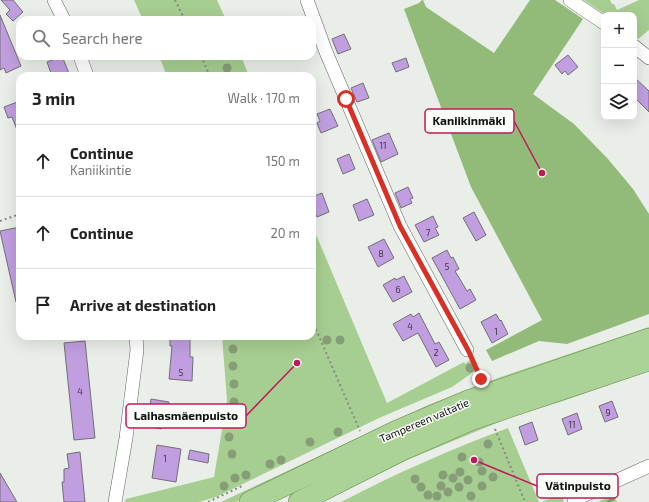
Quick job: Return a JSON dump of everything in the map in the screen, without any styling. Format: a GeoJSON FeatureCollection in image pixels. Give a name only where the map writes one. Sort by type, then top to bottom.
{"type":"FeatureCollection","features":[{"type":"Feature","properties":{"kind":"highway","name":"Tampereen valtatie"},"geometry":{"type":"LineString","coordinates":[[250,502],[397,431],[468,401],[649,339]]}},
{"type":"Feature","properties":{"kind":"highway","name":"Tampereen valtatie"},"geometry":{"type":"LineString","coordinates":[[299,502],[402,450],[472,419],[649,360]]}},
{"type":"Feature","properties":{"kind":"street"},"geometry":{"type":"LineString","coordinates":[[54,0],[62,16]]}},
{"type":"Feature","properties":{"kind":"street"},"geometry":{"type":"LineString","coordinates":[[307,0],[313,16]]}},
{"type":"Feature","properties":{"kind":"street"},"geometry":{"type":"LineString","coordinates":[[570,0],[601,21]]}},
{"type":"Feature","properties":{"kind":"street"},"geometry":{"type":"LineString","coordinates":[[316,25],[326,52],[400,226],[468,350]]}},
{"type":"Feature","properties":{"kind":"street"},"geometry":{"type":"LineString","coordinates":[[636,48],[649,58]]}},
{"type":"Feature","properties":{"kind":"street"},"geometry":{"type":"LineString","coordinates":[[81,60],[86,72]]}},
{"type":"Feature","properties":{"kind":"street"},"geometry":{"type":"LineString","coordinates":[[115,502],[126,438],[136,357],[136,340]]}},
{"type":"Feature","properties":{"kind":"street"},"geometry":{"type":"LineString","coordinates":[[574,500],[649,466]]}},
{"type":"Feature","properties":{"kind":"path"},"geometry":{"type":"LineString","coordinates":[[175,0],[182,16]]}},
{"type":"Feature","properties":{"kind":"path"},"geometry":{"type":"LineString","coordinates":[[203,60],[208,72]]}},
{"type":"Feature","properties":{"kind":"path"},"geometry":{"type":"LineString","coordinates":[[0,221],[16,215]]}},
{"type":"Feature","properties":{"kind":"path"},"geometry":{"type":"LineString","coordinates":[[316,329],[360,431]]}},
{"type":"Feature","properties":{"kind":"path"},"geometry":{"type":"LineString","coordinates":[[468,350],[481,379]]}},
{"type":"Feature","properties":{"kind":"path"},"geometry":{"type":"LineString","coordinates":[[494,428],[526,502]]}},
{"type":"Feature","properties":{"kind":"green space"},"geometry":{"type":"Polygon","coordinates":[[[134,0],[217,0],[224,16],[141,16],[134,0]]]}},
{"type":"Feature","properties":{"kind":"green space"},"geometry":{"type":"Polygon","coordinates":[[[422,0],[426,7],[494,53],[530,0],[555,0],[583,19],[533,94],[574,124],[608,159],[633,189],[649,214],[649,314],[567,344],[539,341],[492,361],[486,350],[542,320],[471,187],[404,9],[419,3],[422,0]]]}},
{"type":"Feature","properties":{"kind":"green space"},"geometry":{"type":"Polygon","coordinates":[[[584,0],[610,0],[617,10],[639,0],[649,0],[649,30],[637,38],[637,12],[602,12],[584,0]]]}},
{"type":"Feature","properties":{"kind":"green space"},"geometry":{"type":"Polygon","coordinates":[[[161,60],[243,60],[247,72],[165,72],[161,60]]]}},
{"type":"Feature","properties":{"kind":"green space"},"geometry":{"type":"Polygon","coordinates":[[[316,234],[387,403],[464,362],[465,364],[470,360],[475,371],[452,387],[379,418],[216,497],[199,502],[125,502],[126,499],[214,477],[227,400],[222,340],[316,340],[316,234]]]}},
{"type":"Feature","properties":{"kind":"green space"},"geometry":{"type":"Polygon","coordinates":[[[649,327],[649,331],[378,432],[236,502],[221,502],[428,405],[498,378],[649,327]]]}},
{"type":"Feature","properties":{"kind":"green space"},"geometry":{"type":"Polygon","coordinates":[[[649,367],[649,371],[563,401],[511,417],[407,460],[323,502],[315,502],[466,430],[649,367]]]}},
{"type":"Feature","properties":{"kind":"green space"},"geometry":{"type":"Polygon","coordinates":[[[508,428],[539,502],[341,502],[423,462],[508,428]]]}},
{"type":"Feature","properties":{"kind":"green space"},"geometry":{"type":"Polygon","coordinates":[[[561,494],[564,502],[542,502],[561,494]]]}},
{"type":"Feature","properties":{"kind":"green space"},"geometry":{"type":"Polygon","coordinates":[[[614,494],[617,502],[598,502],[614,494]]]}},
{"type":"Feature","properties":{"kind":"building"},"geometry":{"type":"Polygon","coordinates":[[[1,0],[13,0],[23,12],[19,16],[16,16],[13,21],[6,14],[10,10],[1,0]]]}},
{"type":"Feature","properties":{"kind":"building"},"geometry":{"type":"Polygon","coordinates":[[[0,15],[16,54],[16,60],[19,60],[21,66],[6,73],[4,68],[0,70],[0,15]]]}},
{"type":"Feature","properties":{"kind":"building"},"geometry":{"type":"Polygon","coordinates":[[[344,34],[351,49],[338,54],[332,39],[344,34]]]}},
{"type":"Feature","properties":{"kind":"building"},"geometry":{"type":"Polygon","coordinates":[[[568,55],[578,67],[568,75],[565,71],[562,74],[555,65],[568,55]]]}},
{"type":"Feature","properties":{"kind":"building"},"geometry":{"type":"Polygon","coordinates":[[[406,58],[409,67],[396,72],[392,63],[406,58]]]}},
{"type":"Feature","properties":{"kind":"building"},"geometry":{"type":"Polygon","coordinates":[[[52,60],[64,60],[68,72],[51,72],[47,62],[52,60]]]}},
{"type":"Feature","properties":{"kind":"building"},"geometry":{"type":"Polygon","coordinates":[[[637,80],[649,91],[649,112],[637,100],[637,80]]]}},
{"type":"Feature","properties":{"kind":"building"},"geometry":{"type":"Polygon","coordinates":[[[363,83],[369,98],[357,102],[351,88],[363,83]]]}},
{"type":"Feature","properties":{"kind":"building"},"geometry":{"type":"Polygon","coordinates":[[[16,102],[16,127],[12,117],[8,118],[4,107],[16,102]]]}},
{"type":"Feature","properties":{"kind":"building"},"geometry":{"type":"Polygon","coordinates":[[[330,109],[338,126],[321,133],[317,123],[320,121],[317,114],[330,109]]]}},
{"type":"Feature","properties":{"kind":"building"},"geometry":{"type":"Polygon","coordinates":[[[389,133],[398,154],[381,162],[372,140],[389,133]]]}},
{"type":"Feature","properties":{"kind":"building"},"geometry":{"type":"Polygon","coordinates":[[[349,154],[355,169],[343,174],[337,159],[349,154]]]}},
{"type":"Feature","properties":{"kind":"building"},"geometry":{"type":"Polygon","coordinates":[[[408,187],[413,198],[410,199],[412,203],[401,208],[395,193],[408,187]]]}},
{"type":"Feature","properties":{"kind":"building"},"geometry":{"type":"Polygon","coordinates":[[[322,193],[329,212],[317,217],[316,215],[316,195],[322,193]]]}},
{"type":"Feature","properties":{"kind":"building"},"geometry":{"type":"Polygon","coordinates":[[[367,199],[374,215],[359,221],[353,205],[367,199]]]}},
{"type":"Feature","properties":{"kind":"building"},"geometry":{"type":"Polygon","coordinates":[[[474,212],[486,235],[476,241],[463,218],[474,212]]]}},
{"type":"Feature","properties":{"kind":"building"},"geometry":{"type":"Polygon","coordinates":[[[433,216],[438,227],[435,228],[439,235],[424,242],[415,225],[433,216]]]}},
{"type":"Feature","properties":{"kind":"building"},"geometry":{"type":"Polygon","coordinates":[[[16,228],[16,302],[0,231],[16,228]]]}},
{"type":"Feature","properties":{"kind":"building"},"geometry":{"type":"Polygon","coordinates":[[[384,239],[394,258],[378,267],[368,247],[384,239]]]}},
{"type":"Feature","properties":{"kind":"building"},"geometry":{"type":"Polygon","coordinates":[[[447,250],[451,258],[453,257],[459,269],[455,271],[467,291],[470,289],[476,300],[460,309],[432,258],[447,250]]]}},
{"type":"Feature","properties":{"kind":"building"},"geometry":{"type":"Polygon","coordinates":[[[404,276],[412,292],[393,302],[383,285],[395,278],[396,280],[404,276]]]}},
{"type":"Feature","properties":{"kind":"building"},"geometry":{"type":"Polygon","coordinates":[[[419,313],[435,344],[439,342],[449,360],[436,367],[418,333],[403,341],[393,324],[411,314],[413,317],[419,313]]]}},
{"type":"Feature","properties":{"kind":"building"},"geometry":{"type":"Polygon","coordinates":[[[496,314],[500,321],[501,320],[508,334],[492,343],[481,322],[496,314]]]}},
{"type":"Feature","properties":{"kind":"building"},"geometry":{"type":"Polygon","coordinates":[[[170,340],[190,340],[190,357],[193,357],[192,381],[169,379],[172,346],[170,346],[170,340]]]}},
{"type":"Feature","properties":{"kind":"building"},"geometry":{"type":"Polygon","coordinates":[[[85,341],[95,438],[74,440],[64,343],[85,341]]]}},
{"type":"Feature","properties":{"kind":"building"},"geometry":{"type":"Polygon","coordinates":[[[151,399],[169,402],[161,429],[151,427],[152,418],[148,417],[151,399]]]}},
{"type":"Feature","properties":{"kind":"building"},"geometry":{"type":"Polygon","coordinates":[[[612,401],[618,417],[605,422],[599,406],[612,401]]]}},
{"type":"Feature","properties":{"kind":"building"},"geometry":{"type":"Polygon","coordinates":[[[577,413],[582,429],[568,435],[562,419],[577,413]]]}},
{"type":"Feature","properties":{"kind":"building"},"geometry":{"type":"Polygon","coordinates":[[[532,422],[538,440],[525,445],[519,427],[532,422]]]}},
{"type":"Feature","properties":{"kind":"building"},"geometry":{"type":"Polygon","coordinates":[[[157,445],[181,449],[176,482],[152,478],[157,445]]]}},
{"type":"Feature","properties":{"kind":"building"},"geometry":{"type":"Polygon","coordinates":[[[190,450],[209,454],[208,463],[188,459],[190,450]]]}},
{"type":"Feature","properties":{"kind":"building"},"geometry":{"type":"Polygon","coordinates":[[[80,452],[85,502],[64,502],[62,482],[64,482],[64,469],[69,468],[67,454],[80,452]]]}},
{"type":"Feature","properties":{"kind":"building"},"geometry":{"type":"Polygon","coordinates":[[[0,473],[17,502],[0,502],[0,473]]]}},
{"type":"Feature","properties":{"kind":"waterway"},"geometry":{"type":"LineString","coordinates":[[608,502],[613,499]]}},
{"type":"Feature","properties":{"kind":"place","name":"Kaniikinmäki"},"geometry":{"type":"Point","coordinates":[542,173]}},
{"type":"Feature","properties":{"kind":"place","name":"Laihasmäenpuisto"},"geometry":{"type":"Point","coordinates":[297,363]}},
{"type":"Feature","properties":{"kind":"place","name":"Vätinpuisto"},"geometry":{"type":"Point","coordinates":[474,460]}},
{"type":"Feature","properties":{"kind":"route"},"geometry":{"type":"LineString","coordinates":[[346,99],[400,226],[468,350],[481,379]]}}]}
